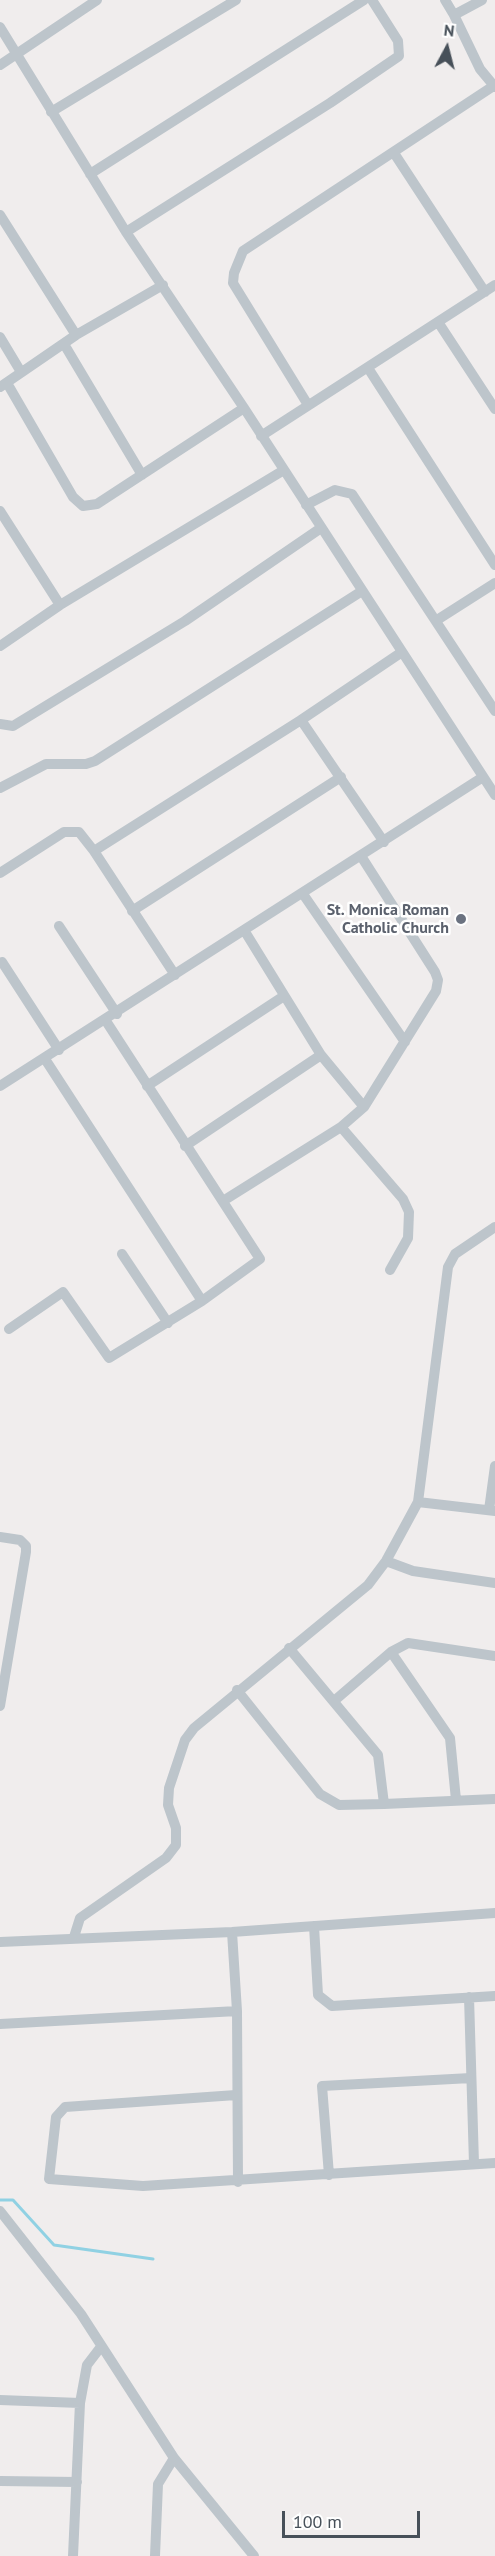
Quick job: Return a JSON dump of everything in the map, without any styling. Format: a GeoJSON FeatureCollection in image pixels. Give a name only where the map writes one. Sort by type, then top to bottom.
{"type":"FeatureCollection","features":[{"type":"Feature","properties":{"kind":"street"},"geometry":{"type":"LineString","coordinates":[[0,65],[97,0]]}},
{"type":"Feature","properties":{"kind":"street"},"geometry":{"type":"LineString","coordinates":[[51,111],[236,0]]}},
{"type":"Feature","properties":{"kind":"street"},"geometry":{"type":"LineString","coordinates":[[90,174],[364,0]]}},
{"type":"Feature","properties":{"kind":"street"},"geometry":{"type":"LineString","coordinates":[[126,232],[330,103],[399,56],[398,41],[372,0]]}},
{"type":"Feature","properties":{"kind":"street"},"geometry":{"type":"LineString","coordinates":[[308,405],[233,283],[234,273],[245,248],[495,86],[480,69],[445,0]]}},
{"type":"Feature","properties":{"kind":"street"},"geometry":{"type":"LineString","coordinates":[[454,15],[482,0]]}},
{"type":"Feature","properties":{"kind":"street"},"geometry":{"type":"LineString","coordinates":[[0,27],[126,232],[244,408],[495,795]]}},
{"type":"Feature","properties":{"kind":"street"},"geometry":{"type":"LineString","coordinates":[[394,153],[485,292]]}},
{"type":"Feature","properties":{"kind":"street"},"geometry":{"type":"LineString","coordinates":[[0,215],[76,335]]}},
{"type":"Feature","properties":{"kind":"street"},"geometry":{"type":"LineString","coordinates":[[163,285],[76,335],[3,385],[78,504],[83,507],[97,504],[244,408]]}},
{"type":"Feature","properties":{"kind":"street"},"geometry":{"type":"LineString","coordinates":[[261,436],[495,285]]}},
{"type":"Feature","properties":{"kind":"street"},"geometry":{"type":"LineString","coordinates":[[438,322],[495,409]]}},
{"type":"Feature","properties":{"kind":"street"},"geometry":{"type":"LineString","coordinates":[[0,337],[21,372]]}},
{"type":"Feature","properties":{"kind":"street"},"geometry":{"type":"LineString","coordinates":[[64,344],[142,475]]}},
{"type":"Feature","properties":{"kind":"street"},"geometry":{"type":"LineString","coordinates":[[368,368],[495,565]]}},
{"type":"Feature","properties":{"kind":"street"},"geometry":{"type":"LineString","coordinates":[[0,646],[60,606],[284,470]]}},
{"type":"Feature","properties":{"kind":"street"},"geometry":{"type":"LineString","coordinates":[[306,505],[335,490],[352,494],[495,711]]}},
{"type":"Feature","properties":{"kind":"street"},"geometry":{"type":"LineString","coordinates":[[0,511],[60,606]]}},
{"type":"Feature","properties":{"kind":"street"},"geometry":{"type":"LineString","coordinates":[[0,724],[13,726],[185,621],[321,528]]}},
{"type":"Feature","properties":{"kind":"street"},"geometry":{"type":"LineString","coordinates":[[437,621],[495,583]]}},
{"type":"Feature","properties":{"kind":"street"},"geometry":{"type":"LineString","coordinates":[[0,788],[45,764],[86,764],[95,761],[362,591]]}},
{"type":"Feature","properties":{"kind":"street"},"geometry":{"type":"LineString","coordinates":[[94,851],[301,720],[402,652]]}},
{"type":"Feature","properties":{"kind":"street"},"geometry":{"type":"LineString","coordinates":[[301,720],[384,842]]}},
{"type":"Feature","properties":{"kind":"street"},"geometry":{"type":"LineString","coordinates":[[132,911],[341,777]]}},
{"type":"Feature","properties":{"kind":"street"},"geometry":{"type":"LineString","coordinates":[[0,1085],[117,1014],[483,777]]}},
{"type":"Feature","properties":{"kind":"street"},"geometry":{"type":"LineString","coordinates":[[0,873],[64,832],[79,832],[94,851],[175,975]]}},
{"type":"Feature","properties":{"kind":"street"},"geometry":{"type":"LineString","coordinates":[[223,1201],[341,1127],[364,1107],[436,991],[438,980],[361,856]]}},
{"type":"Feature","properties":{"kind":"street"},"geometry":{"type":"LineString","coordinates":[[303,894],[405,1042]]}},
{"type":"Feature","properties":{"kind":"street"},"geometry":{"type":"LineString","coordinates":[[60,926],[117,1014]]}},
{"type":"Feature","properties":{"kind":"street"},"geometry":{"type":"LineString","coordinates":[[244,930],[321,1055],[364,1107]]}},
{"type":"Feature","properties":{"kind":"street"},"geometry":{"type":"LineString","coordinates":[[2,962],[59,1050]]}},
{"type":"Feature","properties":{"kind":"street"},"geometry":{"type":"LineString","coordinates":[[147,1086],[284,996]]}},
{"type":"Feature","properties":{"kind":"street"},"geometry":{"type":"LineString","coordinates":[[9,1329],[63,1292],[109,1358],[202,1301],[260,1258],[185,1146],[106,1021]]}},
{"type":"Feature","properties":{"kind":"street"},"geometry":{"type":"LineString","coordinates":[[185,1146],[321,1055]]}},
{"type":"Feature","properties":{"kind":"street"},"geometry":{"type":"LineString","coordinates":[[45,1059],[202,1301]]}},
{"type":"Feature","properties":{"kind":"street"},"geometry":{"type":"LineString","coordinates":[[341,1127],[403,1199],[410,1212],[408,1238],[390,1270]]}},
{"type":"Feature","properties":{"kind":"street"},"geometry":{"type":"LineString","coordinates":[[74,1937],[80,1918],[166,1858],[176,1845],[176,1828],[168,1805],[169,1788],[177,1759],[185,1740],[194,1728],[237,1690],[368,1585],[386,1561],[418,1502],[448,1267],[455,1254],[495,1227]]}},
{"type":"Feature","properties":{"kind":"street"},"geometry":{"type":"LineString","coordinates":[[122,1254],[168,1323]]}},
{"type":"Feature","properties":{"kind":"street"},"geometry":{"type":"LineString","coordinates":[[418,1502],[492,1511],[495,1466]]}},
{"type":"Feature","properties":{"kind":"street"},"geometry":{"type":"LineString","coordinates":[[0,1537],[20,1540],[26,1546],[0,1706]]}},
{"type":"Feature","properties":{"kind":"street"},"geometry":{"type":"LineString","coordinates":[[386,1561],[413,1571],[495,1583]]}},
{"type":"Feature","properties":{"kind":"street"},"geometry":{"type":"LineString","coordinates":[[334,1701],[391,1652],[408,1643],[495,1656]]}},
{"type":"Feature","properties":{"kind":"street"},"geometry":{"type":"LineString","coordinates":[[289,1648],[378,1755],[384,1804]]}},
{"type":"Feature","properties":{"kind":"street"},"geometry":{"type":"LineString","coordinates":[[391,1652],[450,1738],[456,1800]]}},
{"type":"Feature","properties":{"kind":"street"},"geometry":{"type":"LineString","coordinates":[[237,1690],[320,1794],[339,1805],[495,1799]]}},
{"type":"Feature","properties":{"kind":"street"},"geometry":{"type":"LineString","coordinates":[[0,1942],[74,1937],[232,1932],[495,1913]]}},
{"type":"Feature","properties":{"kind":"street"},"geometry":{"type":"LineString","coordinates":[[315,1926],[318,1995],[332,2006],[495,1996]]}},
{"type":"Feature","properties":{"kind":"street"},"geometry":{"type":"LineString","coordinates":[[232,1932],[237,2011],[238,2182]]}},
{"type":"Feature","properties":{"kind":"street"},"geometry":{"type":"LineString","coordinates":[[469,1997],[474,2164]]}},
{"type":"Feature","properties":{"kind":"street"},"geometry":{"type":"LineString","coordinates":[[0,2024],[237,2011]]}},
{"type":"Feature","properties":{"kind":"street"},"geometry":{"type":"LineString","coordinates":[[329,2175],[322,2086],[471,2078]]}},
{"type":"Feature","properties":{"kind":"street"},"geometry":{"type":"LineString","coordinates":[[236,2095],[64,2107],[56,2118],[49,2180],[143,2186],[238,2182],[495,2163]]}},
{"type":"Feature","properties":{"kind":"street"},"geometry":{"type":"LineString","coordinates":[[0,2211],[81,2314],[100,2348],[174,2458],[254,2556]]}},
{"type":"Feature","properties":{"kind":"street"},"geometry":{"type":"LineString","coordinates":[[73,2556],[80,2403],[87,2365],[100,2348]]}},
{"type":"Feature","properties":{"kind":"street"},"geometry":{"type":"LineString","coordinates":[[0,2400],[80,2403]]}},
{"type":"Feature","properties":{"kind":"street"},"geometry":{"type":"LineString","coordinates":[[155,2556],[158,2484],[174,2458]]}},
{"type":"Feature","properties":{"kind":"street"},"geometry":{"type":"LineString","coordinates":[[0,2481],[77,2482]]}},
{"type":"Feature","properties":{"kind":"waterway"},"geometry":{"type":"LineString","coordinates":[[0,2200],[13,2200],[54,2245],[153,2259]]}},
{"type":"Feature","properties":{"kind":"place","name":"St. Monica Roman Catholic Church"},"geometry":{"type":"Point","coordinates":[461,919]}}]}
